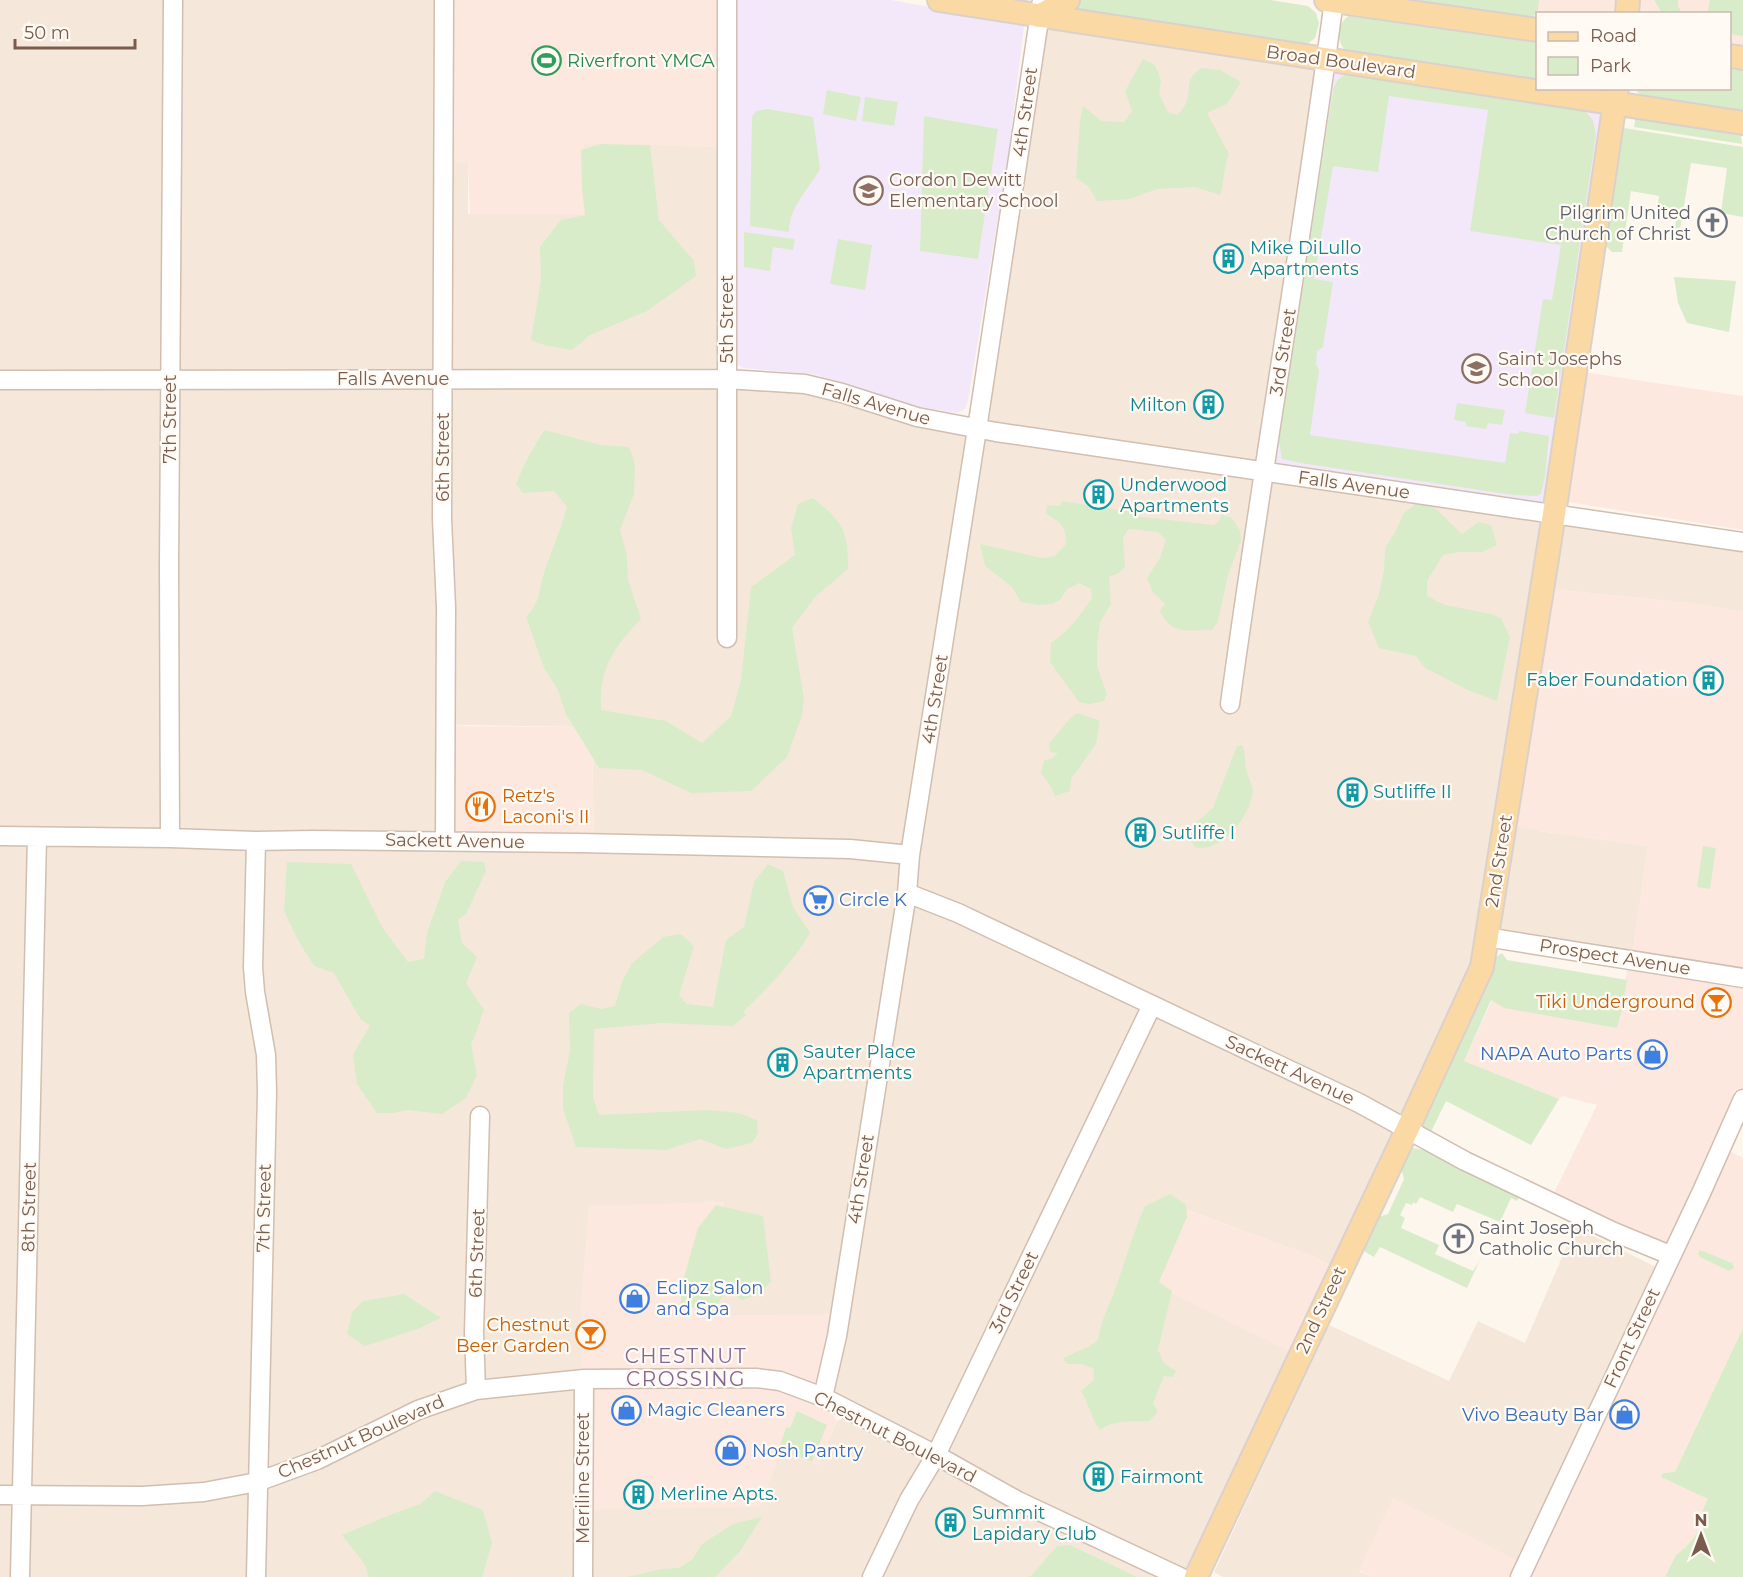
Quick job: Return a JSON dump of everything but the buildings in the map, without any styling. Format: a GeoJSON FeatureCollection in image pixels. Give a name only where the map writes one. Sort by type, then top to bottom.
{"type":"FeatureCollection","features":[{"type":"Feature","properties":{"kind":"main road","name":"Broad Boulevard"},"geometry":{"type":"LineString","coordinates":[[939,0],[1040,8],[1326,59],[1536,86]]}},
{"type":"Feature","properties":{"kind":"main road"},"geometry":{"type":"LineString","coordinates":[[1040,8],[1068,0]]}},
{"type":"Feature","properties":{"kind":"main road"},"geometry":{"type":"LineString","coordinates":[[1332,0],[1536,30]]}},
{"type":"Feature","properties":{"kind":"main road","name":"Broad Boulevard"},"geometry":{"type":"LineString","coordinates":[[1569,90],[1616,96],[1743,123]]}},
{"type":"Feature","properties":{"kind":"main road","name":"2nd Street"},"geometry":{"type":"LineString","coordinates":[[1196,1577],[1482,967],[1554,514],[1616,96]]}},
{"type":"Feature","properties":{"kind":"street","name":"7th Street"},"geometry":{"type":"LineString","coordinates":[[171,838],[169,719],[173,0]]}},
{"type":"Feature","properties":{"kind":"street","name":"6th Street"},"geometry":{"type":"LineString","coordinates":[[444,0],[442,519],[446,607],[445,841]]}},
{"type":"Feature","properties":{"kind":"street","name":"5th Street"},"geometry":{"type":"LineString","coordinates":[[727,0],[727,638]]}},
{"type":"Feature","properties":{"kind":"street","name":"3rd Street"},"geometry":{"type":"LineString","coordinates":[[1230,704],[1326,59],[1332,0]]}},
{"type":"Feature","properties":{"kind":"street","name":"4th Street"},"geometry":{"type":"LineString","coordinates":[[823,1397],[837,1336],[1040,8]]}},
{"type":"Feature","properties":{"kind":"street","name":"Falls Avenue"},"geometry":{"type":"LineString","coordinates":[[0,380],[727,379],[805,384],[842,393],[917,417],[977,429],[1743,542]]}},
{"type":"Feature","properties":{"kind":"street","name":"Sackett Avenue"},"geometry":{"type":"LineString","coordinates":[[0,836],[256,841],[445,841],[850,849],[910,855]]}},
{"type":"Feature","properties":{"kind":"street","name":"8th Street"},"geometry":{"type":"LineString","coordinates":[[20,1577],[37,837]]}},
{"type":"Feature","properties":{"kind":"street","name":"7th Street"},"geometry":{"type":"LineString","coordinates":[[256,841],[253,967],[266,1055],[267,1092],[256,1577]]}},
{"type":"Feature","properties":{"kind":"street","name":"Sackett Avenue"},"geometry":{"type":"LineString","coordinates":[[906,893],[958,913],[1359,1103],[1465,1161],[1614,1232],[1671,1255]]}},
{"type":"Feature","properties":{"kind":"street","name":"Prospect Avenue"},"geometry":{"type":"LineString","coordinates":[[1486,937],[1743,978]]}},
{"type":"Feature","properties":{"kind":"street","name":"3rd Street"},"geometry":{"type":"LineString","coordinates":[[872,1577],[909,1500],[936,1455],[1152,1005]]}},
{"type":"Feature","properties":{"kind":"street","name":"Front Street"},"geometry":{"type":"LineString","coordinates":[[1520,1577],[1743,1099]]}},
{"type":"Feature","properties":{"kind":"street","name":"6th Street"},"geometry":{"type":"LineString","coordinates":[[476,1389],[474,1332],[480,1116]]}},
{"type":"Feature","properties":{"kind":"street","name":"Chestnut Boulevard"},"geometry":{"type":"LineString","coordinates":[[0,1495],[142,1496],[204,1492],[257,1482],[317,1460],[418,1410],[476,1389],[584,1379],[756,1378],[780,1382],[823,1397],[936,1455],[1018,1501],[1180,1577]]}},
{"type":"Feature","properties":{"kind":"street","name":"Meriline Street"},"geometry":{"type":"LineString","coordinates":[[583,1577],[584,1379]]}},
{"type":"Feature","properties":{"kind":"shaded area"},"geometry":{"type":"Polygon","coordinates":[[[0,0],[444,0],[444,161],[468,163],[468,213],[470,215],[585,215],[584,143],[727,147],[727,378],[780,381],[977,429],[1039,16],[1326,59],[1265,472],[1743,542],[1743,612],[1689,603],[1541,588],[1540,831],[1648,846],[1632,959],[1487,937],[1340,1271],[1317,1258],[1187,1210],[1299,1356],[1196,1577],[0,1577],[0,0]],[[446,726],[594,843],[592,740],[582,727],[446,726]],[[724,1202],[589,1207],[581,1311],[582,1353],[818,1465],[837,1421],[854,1414],[823,1397],[840,1315],[706,1316],[717,1269],[724,1202]]]}},
{"type":"Feature","properties":{"kind":"shaded area"},"geometry":{"type":"Polygon","coordinates":[[[444,0],[727,0],[727,147],[584,144],[585,215],[470,215],[468,163],[444,161],[444,0]]]}},
{"type":"Feature","properties":{"kind":"shaded area","name":"Gordon Dewitt Elementary School"},"geometry":{"type":"Polygon","coordinates":[[[737,0],[891,0],[1024,26],[1008,157],[965,409],[957,413],[920,407],[813,374],[743,368],[736,364],[735,14],[737,0]]]}},
{"type":"Feature","properties":{"kind":"shaded area"},"geometry":{"type":"Polygon","coordinates":[[[1348,0],[1624,0],[1622,12],[1536,12],[1536,26],[1348,0]]]}},
{"type":"Feature","properties":{"kind":"shaded area"},"geometry":{"type":"Polygon","coordinates":[[[1628,0],[1743,0],[1743,58],[1731,56],[1731,12],[1627,12],[1628,0]]]}},
{"type":"Feature","properties":{"kind":"shaded area"},"geometry":{"type":"Polygon","coordinates":[[[1326,59],[1615,103],[1554,514],[1265,472],[1326,59]]]}},
{"type":"Feature","properties":{"kind":"shaded area"},"geometry":{"type":"Polygon","coordinates":[[[1583,372],[1743,396],[1743,530],[1568,502],[1567,484],[1583,372]]]}},
{"type":"Feature","properties":{"kind":"shaded area"},"geometry":{"type":"Polygon","coordinates":[[[1541,588],[1689,603],[1743,612],[1743,978],[1632,959],[1648,846],[1540,831],[1505,823],[1541,588]]]}},
{"type":"Feature","properties":{"kind":"shaded area"},"geometry":{"type":"Polygon","coordinates":[[[445,726],[582,727],[592,739],[594,844],[445,841],[445,726]]]}},
{"type":"Feature","properties":{"kind":"shaded area"},"geometry":{"type":"Polygon","coordinates":[[[1628,961],[1743,981],[1743,1088],[1669,1251],[1552,1197],[1597,1105],[1562,1096],[1559,1099],[1464,1061],[1492,1000],[1617,1028],[1622,1010],[1628,961]]]}},
{"type":"Feature","properties":{"kind":"shaded area"},"geometry":{"type":"Polygon","coordinates":[[[1724,1148],[1743,1158],[1743,1328],[1675,1472],[1663,1473],[1708,1499],[1699,1520],[1703,1526],[1686,1547],[1676,1555],[1666,1577],[1523,1577],[1724,1148]]]}},
{"type":"Feature","properties":{"kind":"shaded area","name":"CHESTNUT CROSSING"},"geometry":{"type":"Polygon","coordinates":[[[724,1202],[717,1269],[706,1316],[840,1314],[821,1406],[832,1413],[837,1421],[818,1465],[781,1450],[760,1507],[583,1510],[581,1311],[589,1206],[724,1202]]]}},
{"type":"Feature","properties":{"kind":"shaded area"},"geometry":{"type":"Polygon","coordinates":[[[1186,1210],[1317,1258],[1340,1271],[1299,1356],[1153,1284],[1186,1210]]]}},
{"type":"Feature","properties":{"kind":"shaded area"},"geometry":{"type":"Polygon","coordinates":[[[1575,1227],[1660,1269],[1524,1564],[1502,1554],[1359,1571],[1372,1577],[1223,1577],[1214,1572],[1329,1325],[1449,1381],[1478,1321],[1525,1343],[1575,1227]]]}},
{"type":"Feature","properties":{"kind":"shaded area"},"geometry":{"type":"Polygon","coordinates":[[[1393,1498],[1524,1564],[1518,1577],[1372,1577],[1359,1570],[1393,1498]]]}},
{"type":"Feature","properties":{"kind":"green space"},"geometry":{"type":"Polygon","coordinates":[[[1076,0],[1270,0],[1308,6],[1316,13],[1319,23],[1315,38],[1306,45],[1073,11],[1076,0]]]}},
{"type":"Feature","properties":{"kind":"green space"},"geometry":{"type":"Polygon","coordinates":[[[1393,0],[1539,0],[1538,9],[1530,21],[1393,0]]]}},
{"type":"Feature","properties":{"kind":"green space"},"geometry":{"type":"Polygon","coordinates":[[[1654,0],[1678,0],[1681,12],[1661,12],[1654,0]]]}},
{"type":"Feature","properties":{"kind":"green space"},"geometry":{"type":"Polygon","coordinates":[[[1710,0],[1743,0],[1743,36],[1731,34],[1731,12],[1695,12],[1708,11],[1710,0]]]}},
{"type":"Feature","properties":{"kind":"green space"},"geometry":{"type":"Polygon","coordinates":[[[1352,14],[1536,41],[1536,82],[1346,51],[1340,42],[1339,31],[1347,17],[1352,14]]]}},
{"type":"Feature","properties":{"kind":"green space"},"geometry":{"type":"Polygon","coordinates":[[[1143,59],[1155,65],[1161,80],[1159,94],[1168,112],[1178,115],[1186,103],[1190,80],[1202,68],[1220,70],[1241,82],[1227,104],[1207,113],[1229,154],[1220,195],[1195,187],[1157,189],[1130,199],[1097,201],[1088,186],[1076,178],[1083,106],[1102,121],[1124,122],[1132,111],[1125,91],[1143,59]]]}},
{"type":"Feature","properties":{"kind":"green space"},"geometry":{"type":"Polygon","coordinates":[[[1731,69],[1743,71],[1743,113],[1641,96],[1636,90],[1731,90],[1731,69]]]}},
{"type":"Feature","properties":{"kind":"green space"},"geometry":{"type":"Polygon","coordinates":[[[1352,72],[1581,107],[1593,120],[1596,135],[1554,418],[1525,413],[1543,299],[1552,300],[1561,245],[1470,231],[1488,110],[1389,96],[1378,172],[1333,166],[1314,279],[1333,282],[1323,347],[1317,351],[1316,364],[1319,370],[1310,435],[1505,463],[1510,433],[1518,434],[1519,431],[1549,436],[1545,477],[1541,494],[1537,496],[1513,495],[1282,459],[1279,442],[1333,90],[1340,78],[1352,72]]]}},
{"type":"Feature","properties":{"kind":"green space"},"geometry":{"type":"Polygon","coordinates":[[[827,90],[861,97],[856,121],[823,114],[827,90]]]}},
{"type":"Feature","properties":{"kind":"green space"},"geometry":{"type":"Polygon","coordinates":[[[865,97],[898,102],[894,126],[862,121],[865,97]]]}},
{"type":"Feature","properties":{"kind":"green space"},"geometry":{"type":"Polygon","coordinates":[[[768,109],[813,117],[820,169],[792,214],[789,232],[750,226],[752,117],[756,111],[768,109]]]}},
{"type":"Feature","properties":{"kind":"green space"},"geometry":{"type":"Polygon","coordinates":[[[1636,115],[1740,131],[1742,144],[1634,127],[1636,115]]]}},
{"type":"Feature","properties":{"kind":"green space"},"geometry":{"type":"Polygon","coordinates":[[[924,116],[998,129],[978,259],[920,251],[924,116]]]}},
{"type":"Feature","properties":{"kind":"green space"},"geometry":{"type":"Polygon","coordinates":[[[1624,128],[1743,147],[1743,217],[1721,213],[1727,168],[1691,163],[1679,235],[1674,234],[1676,221],[1655,218],[1659,196],[1631,191],[1622,252],[1612,252],[1606,246],[1624,128]]]}},
{"type":"Feature","properties":{"kind":"green space"},"geometry":{"type":"Polygon","coordinates":[[[601,144],[650,145],[659,220],[694,261],[696,276],[647,311],[590,335],[572,350],[544,345],[531,340],[541,280],[540,247],[561,220],[585,215],[581,150],[601,144]]]}},
{"type":"Feature","properties":{"kind":"green space"},"geometry":{"type":"Polygon","coordinates":[[[744,232],[795,239],[793,250],[773,247],[770,271],[744,267],[744,232]]]}},
{"type":"Feature","properties":{"kind":"green space"},"geometry":{"type":"Polygon","coordinates":[[[838,239],[872,245],[865,290],[830,284],[838,239]]]}},
{"type":"Feature","properties":{"kind":"green space"},"geometry":{"type":"Polygon","coordinates":[[[1674,277],[1736,281],[1729,332],[1687,323],[1678,303],[1674,277]]]}},
{"type":"Feature","properties":{"kind":"green space"},"geometry":{"type":"Polygon","coordinates":[[[1457,403],[1505,410],[1502,425],[1488,423],[1486,429],[1466,426],[1466,422],[1454,420],[1457,403]]]}},
{"type":"Feature","properties":{"kind":"green space"},"geometry":{"type":"Polygon","coordinates":[[[544,430],[601,445],[629,447],[635,464],[634,494],[620,530],[627,555],[628,580],[641,619],[616,650],[605,671],[601,710],[666,721],[702,743],[731,716],[741,680],[751,587],[795,555],[791,528],[798,504],[813,498],[831,514],[842,528],[847,545],[848,569],[815,597],[792,628],[804,699],[802,716],[787,757],[751,791],[691,793],[642,770],[599,768],[566,714],[558,690],[544,668],[526,617],[537,600],[567,507],[554,491],[523,493],[516,484],[544,430]]]}},
{"type":"Feature","properties":{"kind":"green space"},"geometry":{"type":"Polygon","coordinates":[[[1061,501],[1134,512],[1134,516],[1214,525],[1222,515],[1232,518],[1240,531],[1241,541],[1228,575],[1218,621],[1212,630],[1188,631],[1175,628],[1165,619],[1160,611],[1165,604],[1153,592],[1147,578],[1160,558],[1166,540],[1158,532],[1129,529],[1123,537],[1125,567],[1119,573],[1109,577],[1111,604],[1100,622],[1097,666],[1107,694],[1104,701],[1090,704],[1079,702],[1050,662],[1051,643],[1069,628],[1092,598],[1091,589],[1079,583],[1067,589],[1060,600],[1052,604],[1039,605],[1021,602],[1012,587],[985,566],[980,544],[1042,558],[1055,556],[1066,544],[1065,533],[1059,522],[1046,514],[1047,505],[1060,506],[1061,501]]]}},
{"type":"Feature","properties":{"kind":"green space"},"geometry":{"type":"Polygon","coordinates":[[[1418,502],[1435,508],[1462,534],[1478,522],[1491,525],[1497,545],[1483,552],[1443,555],[1427,581],[1427,596],[1445,605],[1501,618],[1510,637],[1497,701],[1468,690],[1425,668],[1416,656],[1379,648],[1368,622],[1379,594],[1384,570],[1385,548],[1404,513],[1418,502]]]}},
{"type":"Feature","properties":{"kind":"green space"},"geometry":{"type":"Polygon","coordinates":[[[1077,713],[1100,721],[1096,744],[1071,779],[1070,791],[1055,796],[1041,773],[1044,760],[1051,759],[1058,753],[1050,752],[1049,743],[1077,713]]]}},
{"type":"Feature","properties":{"kind":"green space"},"geometry":{"type":"Polygon","coordinates":[[[1242,745],[1253,791],[1248,808],[1237,826],[1222,841],[1204,848],[1195,847],[1191,841],[1191,829],[1213,808],[1237,746],[1242,745]]]}},
{"type":"Feature","properties":{"kind":"green space"},"geometry":{"type":"Polygon","coordinates":[[[1703,846],[1716,848],[1710,889],[1697,887],[1703,846]]]}},
{"type":"Feature","properties":{"kind":"green space"},"geometry":{"type":"Polygon","coordinates":[[[461,861],[484,862],[486,871],[466,914],[458,920],[462,943],[477,957],[466,983],[484,1010],[471,1044],[477,1075],[466,1098],[442,1114],[408,1110],[377,1113],[357,1084],[353,1055],[370,1025],[361,1020],[334,973],[314,966],[299,942],[284,911],[287,862],[351,864],[382,927],[408,962],[424,959],[427,933],[445,882],[461,861]]]}},
{"type":"Feature","properties":{"kind":"green space"},"geometry":{"type":"Polygon","coordinates":[[[768,864],[783,871],[793,907],[810,933],[779,975],[743,1012],[746,1015],[733,1026],[662,1023],[594,1029],[593,1097],[599,1115],[708,1110],[739,1113],[757,1120],[758,1133],[752,1143],[726,1149],[700,1139],[666,1150],[576,1147],[563,1109],[563,1086],[570,1050],[569,1013],[581,1004],[602,1009],[615,1006],[622,982],[632,963],[663,937],[681,934],[694,946],[679,995],[687,1004],[713,1007],[726,940],[744,927],[754,882],[768,864]]]}},
{"type":"Feature","properties":{"kind":"green space"},"geometry":{"type":"Polygon","coordinates":[[[1502,953],[1507,960],[1627,980],[1617,1028],[1504,1008],[1491,1000],[1464,1061],[1559,1099],[1531,1145],[1446,1101],[1430,1134],[1425,1131],[1422,1124],[1424,1117],[1485,991],[1496,957],[1502,953]]]}},
{"type":"Feature","properties":{"kind":"green space"},"geometry":{"type":"Polygon","coordinates":[[[1413,1148],[1424,1150],[1520,1195],[1517,1201],[1511,1198],[1500,1222],[1457,1204],[1453,1212],[1420,1197],[1416,1204],[1406,1203],[1400,1215],[1405,1218],[1401,1228],[1439,1245],[1435,1254],[1473,1271],[1480,1260],[1467,1288],[1380,1247],[1374,1257],[1362,1250],[1378,1217],[1388,1214],[1404,1179],[1401,1168],[1413,1148]]]}},
{"type":"Feature","properties":{"kind":"green space"},"geometry":{"type":"Polygon","coordinates":[[[1170,1194],[1186,1205],[1187,1217],[1159,1282],[1172,1291],[1158,1350],[1164,1363],[1176,1371],[1173,1377],[1164,1376],[1153,1403],[1158,1412],[1149,1421],[1118,1422],[1100,1430],[1081,1391],[1093,1381],[1094,1369],[1082,1364],[1067,1364],[1063,1358],[1098,1340],[1102,1323],[1145,1206],[1170,1194]]]}},
{"type":"Feature","properties":{"kind":"green space"},"geometry":{"type":"Polygon","coordinates":[[[716,1205],[763,1216],[771,1281],[761,1293],[742,1300],[728,1291],[722,1296],[716,1308],[680,1307],[684,1277],[698,1228],[716,1205]]]}},
{"type":"Feature","properties":{"kind":"green space"},"geometry":{"type":"Polygon","coordinates":[[[1700,1250],[1732,1263],[1734,1268],[1729,1271],[1700,1257],[1698,1254],[1700,1250]]]}},
{"type":"Feature","properties":{"kind":"green space"},"geometry":{"type":"Polygon","coordinates":[[[404,1294],[441,1318],[418,1329],[365,1346],[347,1334],[352,1312],[363,1301],[404,1294]]]}},
{"type":"Feature","properties":{"kind":"green space"},"geometry":{"type":"Polygon","coordinates":[[[1743,1328],[1743,1577],[1665,1577],[1676,1555],[1686,1547],[1703,1526],[1698,1520],[1708,1499],[1661,1477],[1663,1473],[1675,1472],[1743,1328]]]}},
{"type":"Feature","properties":{"kind":"green space"},"geometry":{"type":"Polygon","coordinates":[[[797,1411],[827,1425],[812,1462],[779,1449],[786,1427],[790,1428],[797,1411]]]}},
{"type":"Feature","properties":{"kind":"green space"},"geometry":{"type":"Polygon","coordinates":[[[435,1491],[483,1510],[492,1543],[482,1577],[369,1577],[364,1563],[342,1535],[420,1504],[435,1491]]]}},
{"type":"Feature","properties":{"kind":"green space"},"geometry":{"type":"Polygon","coordinates":[[[762,1517],[741,1550],[715,1577],[627,1577],[662,1569],[679,1568],[692,1560],[702,1544],[733,1524],[762,1517]]]}},
{"type":"Feature","properties":{"kind":"green space"},"geometry":{"type":"Polygon","coordinates":[[[1070,1545],[1137,1577],[1027,1577],[1031,1576],[1057,1546],[1070,1545]]]}},
{"type":"Feature","properties":{"kind":"place","name":"Riverfront YMCA"},"geometry":{"type":"Point","coordinates":[546,61]}},
{"type":"Feature","properties":{"kind":"place","name":"Gordon Dewitt Elementary School"},"geometry":{"type":"Point","coordinates":[868,190]}},
{"type":"Feature","properties":{"kind":"place","name":"Pilgrim United Church of Christ"},"geometry":{"type":"Point","coordinates":[1712,223]}},
{"type":"Feature","properties":{"kind":"place","name":"Mike DiLullo Apartments"},"geometry":{"type":"Point","coordinates":[1229,258]}},
{"type":"Feature","properties":{"kind":"place","name":"Saint Josephs School"},"geometry":{"type":"Point","coordinates":[1477,369]}},
{"type":"Feature","properties":{"kind":"place","name":"Milton"},"geometry":{"type":"Point","coordinates":[1208,405]}},
{"type":"Feature","properties":{"kind":"place","name":"Underwood Apartments"},"geometry":{"type":"Point","coordinates":[1099,495]}},
{"type":"Feature","properties":{"kind":"place","name":"Faber Foundation"},"geometry":{"type":"Point","coordinates":[1709,680]}},
{"type":"Feature","properties":{"kind":"place","name":"Sutliffe II"},"geometry":{"type":"Point","coordinates":[1352,792]}},
{"type":"Feature","properties":{"kind":"place","name":"Retz's Laconi's II"},"geometry":{"type":"Point","coordinates":[481,806]}},
{"type":"Feature","properties":{"kind":"place","name":"Sutliffe I"},"geometry":{"type":"Point","coordinates":[1141,833]}},
{"type":"Feature","properties":{"kind":"place","name":"Circle K"},"geometry":{"type":"Point","coordinates":[818,900]}},
{"type":"Feature","properties":{"kind":"place","name":"Tiki Underground"},"geometry":{"type":"Point","coordinates":[1716,1002]}},
{"type":"Feature","properties":{"kind":"place","name":"NAPA Auto Parts"},"geometry":{"type":"Point","coordinates":[1653,1054]}},
{"type":"Feature","properties":{"kind":"place","name":"Sauter Place Apartments"},"geometry":{"type":"Point","coordinates":[782,1062]}},
{"type":"Feature","properties":{"kind":"place","name":"Saint Joseph Catholic Church"},"geometry":{"type":"Point","coordinates":[1458,1238]}},
{"type":"Feature","properties":{"kind":"place","name":"Eclipz Salon and Spa"},"geometry":{"type":"Point","coordinates":[635,1298]}},
{"type":"Feature","properties":{"kind":"place","name":"Chestnut Beer Garden"},"geometry":{"type":"Point","coordinates":[591,1335]}},
{"type":"Feature","properties":{"kind":"place","name":"Magic Cleaners"},"geometry":{"type":"Point","coordinates":[626,1410]}},
{"type":"Feature","properties":{"kind":"place","name":"Vivo Beauty Bar"},"geometry":{"type":"Point","coordinates":[1625,1415]}},
{"type":"Feature","properties":{"kind":"place","name":"Nosh Pantry"},"geometry":{"type":"Point","coordinates":[731,1451]}},
{"type":"Feature","properties":{"kind":"place","name":"Fairmont"},"geometry":{"type":"Point","coordinates":[1099,1477]}},
{"type":"Feature","properties":{"kind":"place","name":"Merline Apts."},"geometry":{"type":"Point","coordinates":[639,1494]}},
{"type":"Feature","properties":{"kind":"place","name":"Summit Lapidary Club"},"geometry":{"type":"Point","coordinates":[951,1523]}},
{"type":"Feature","properties":{"kind":"district","name":"CHESTNUT CROSSING"},"geometry":{"type":"Point","coordinates":[686,1368]}}]}
